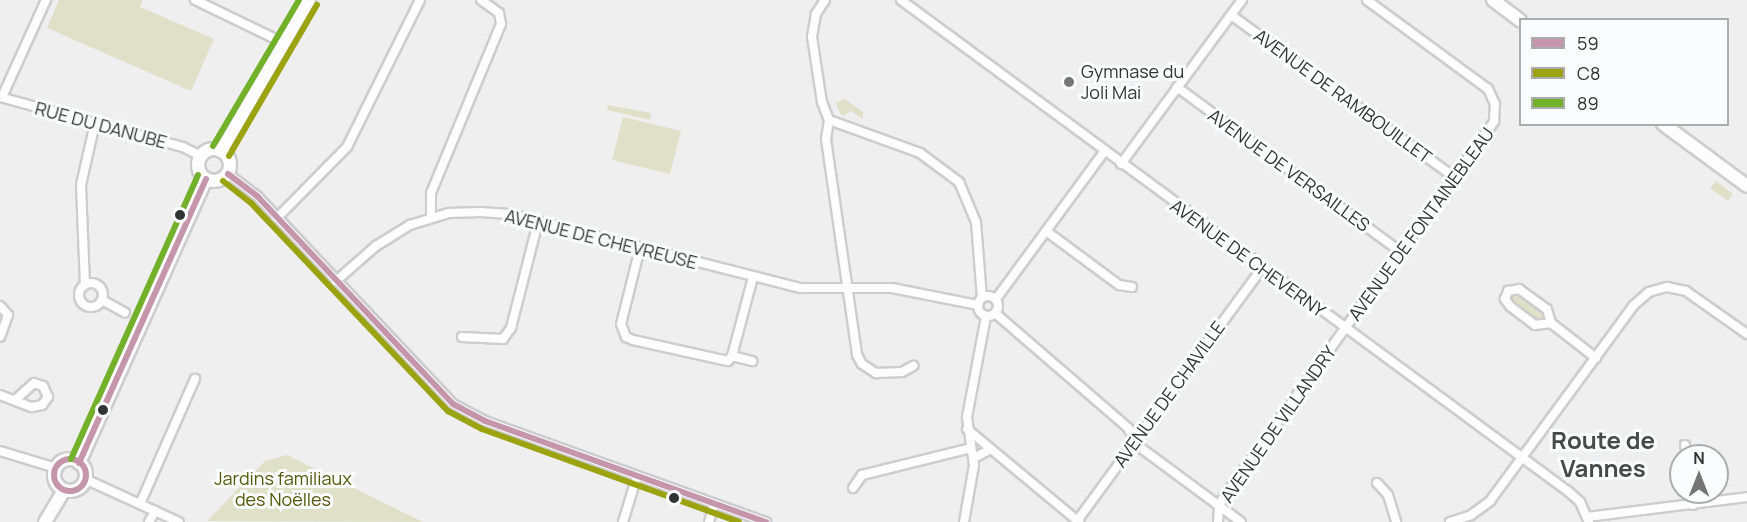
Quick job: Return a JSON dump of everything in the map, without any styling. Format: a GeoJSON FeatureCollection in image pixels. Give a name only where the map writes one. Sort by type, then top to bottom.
{"type":"FeatureCollection","features":[{"type":"Feature","properties":{"kind":"street"},"geometry":{"type":"LineString","coordinates":[[1,97],[46,0]]}},
{"type":"Feature","properties":{"kind":"street"},"geometry":{"type":"LineString","coordinates":[[195,0],[284,43]]}},
{"type":"Feature","properties":{"kind":"street"},"geometry":{"type":"LineString","coordinates":[[221,151],[309,0]]}},
{"type":"Feature","properties":{"kind":"street"},"geometry":{"type":"LineString","coordinates":[[277,218],[343,152],[420,0]]}},
{"type":"Feature","properties":{"kind":"street"},"geometry":{"type":"LineString","coordinates":[[431,217],[431,193],[501,27],[499,13],[481,0]]}},
{"type":"Feature","properties":{"kind":"street"},"geometry":{"type":"LineString","coordinates":[[825,0],[816,14],[812,37],[820,92],[829,120],[826,139],[857,355],[862,364],[876,374],[902,372],[913,366]]}},
{"type":"Feature","properties":{"kind":"street","name":"AVENUE DE CHEVERNY"},"geometry":{"type":"LineString","coordinates":[[901,0],[1120,164],[1576,498],[1588,519]]}},
{"type":"Feature","properties":{"kind":"street"},"geometry":{"type":"LineString","coordinates":[[1120,164],[1242,0]]}},
{"type":"Feature","properties":{"kind":"street","name":"AVENUE DE FONTAINEBLEAU"},"geometry":{"type":"LineString","coordinates":[[1345,329],[1493,124],[1496,110],[1492,95],[1368,0]]}},
{"type":"Feature","properties":{"kind":"street"},"geometry":{"type":"LineString","coordinates":[[1493,0],[1519,19]]}},
{"type":"Feature","properties":{"kind":"street","name":"AVENUE DE RAMBOUILLET"},"geometry":{"type":"LineString","coordinates":[[1231,15],[1455,178]]}},
{"type":"Feature","properties":{"kind":"street","name":"AVENUE DE VERSAILLES"},"geometry":{"type":"LineString","coordinates":[[1177,87],[1401,252]]}},
{"type":"Feature","properties":{"kind":"street","name":"RUE DU DANUBE"},"geometry":{"type":"LineString","coordinates":[[1,97],[201,156]]}},
{"type":"Feature","properties":{"kind":"street"},"geometry":{"type":"LineString","coordinates":[[829,120],[920,153],[959,182],[976,222],[980,301],[991,315],[1102,405],[1141,448],[1241,522]]}},
{"type":"Feature","properties":{"kind":"street"},"geometry":{"type":"LineString","coordinates":[[95,123],[81,185],[85,285],[79,293],[82,303],[93,307],[102,300]]}},
{"type":"Feature","properties":{"kind":"street"},"geometry":{"type":"LineString","coordinates":[[1666,126],[1747,186]]}},
{"type":"Feature","properties":{"kind":"street"},"geometry":{"type":"LineString","coordinates":[[209,150],[221,151],[230,161],[228,174],[218,181],[206,179],[198,167],[201,156],[209,150]]}},
{"type":"Feature","properties":{"kind":"street"},"geometry":{"type":"LineString","coordinates":[[964,522],[974,458],[967,429],[996,299],[1104,152]]}},
{"type":"Feature","properties":{"kind":"street"},"geometry":{"type":"LineString","coordinates":[[228,174],[277,218],[453,404],[479,418],[755,520],[766,522]]}},
{"type":"Feature","properties":{"kind":"street"},"geometry":{"type":"LineString","coordinates":[[179,522],[85,479],[79,463],[206,179]]}},
{"type":"Feature","properties":{"kind":"street","name":"AVENUE DE CHEVREUSE"},"geometry":{"type":"LineString","coordinates":[[336,281],[387,238],[431,217],[480,212],[538,222],[801,288],[847,290],[892,288],[980,301],[996,299]]}},
{"type":"Feature","properties":{"kind":"street"},"geometry":{"type":"LineString","coordinates":[[462,337],[503,339],[511,328],[538,222]]}},
{"type":"Feature","properties":{"kind":"street"},"geometry":{"type":"LineString","coordinates":[[1046,231],[1119,285],[1132,287]]}},
{"type":"Feature","properties":{"kind":"street"},"geometry":{"type":"LineString","coordinates":[[640,248],[621,320],[626,337],[718,361],[732,356],[752,361]]}},
{"type":"Feature","properties":{"kind":"street","name":"AVENUE DE CHAVILLE"},"geometry":{"type":"LineString","coordinates":[[1078,521],[1262,268]]}},
{"type":"Feature","properties":{"kind":"street"},"geometry":{"type":"LineString","coordinates":[[732,356],[753,277]]}},
{"type":"Feature","properties":{"kind":"street"},"geometry":{"type":"LineString","coordinates":[[85,285],[100,286],[102,300]]}},
{"type":"Feature","properties":{"kind":"street"},"geometry":{"type":"LineString","coordinates":[[1450,522],[1486,504],[1523,458],[1638,300],[1661,288],[1692,294],[1747,334]]}},
{"type":"Feature","properties":{"kind":"street"},"geometry":{"type":"LineString","coordinates":[[1551,323],[1535,325],[1510,306],[1506,299],[1508,291],[1520,289],[1547,309],[1551,323],[1596,358]]}},
{"type":"Feature","properties":{"kind":"street"},"geometry":{"type":"LineString","coordinates":[[102,300],[125,313]]}},
{"type":"Feature","properties":{"kind":"street"},"geometry":{"type":"LineString","coordinates":[[0,306],[5,308],[8,322],[0,337]]}},
{"type":"Feature","properties":{"kind":"street","name":"AVENUE DE VILLANDRY"},"geometry":{"type":"LineString","coordinates":[[1218,522],[1219,506],[1345,329]]}},
{"type":"Feature","properties":{"kind":"street"},"geometry":{"type":"LineString","coordinates":[[140,504],[195,379]]}},
{"type":"Feature","properties":{"kind":"street"},"geometry":{"type":"LineString","coordinates":[[0,395],[16,399]]}},
{"type":"Feature","properties":{"kind":"street"},"geometry":{"type":"LineString","coordinates":[[967,429],[1078,521]]}},
{"type":"Feature","properties":{"kind":"street"},"geometry":{"type":"LineString","coordinates":[[853,488],[862,475],[971,448]]}},
{"type":"Feature","properties":{"kind":"street"},"geometry":{"type":"LineString","coordinates":[[974,458],[991,449]]}},
{"type":"Feature","properties":{"kind":"street"},"geometry":{"type":"LineString","coordinates":[[0,451],[56,468]]}},
{"type":"Feature","properties":{"kind":"street"},"geometry":{"type":"LineString","coordinates":[[79,463],[66,460],[56,468],[55,481],[64,490],[75,490],[85,479]]}},
{"type":"Feature","properties":{"kind":"street"},"geometry":{"type":"LineString","coordinates":[[623,522],[637,476]]}},
{"type":"Feature","properties":{"kind":"street"},"geometry":{"type":"LineString","coordinates":[[1377,483],[1388,495],[1396,522]]}},
{"type":"Feature","properties":{"kind":"street"},"geometry":{"type":"LineString","coordinates":[[45,522],[64,490]]}},
{"type":"Feature","properties":{"kind":"street"},"geometry":{"type":"LineString","coordinates":[[1588,519],[1747,497]]}},
{"type":"Feature","properties":{"kind":"street"},"geometry":{"type":"LineString","coordinates":[[709,522],[714,504]]}},
{"type":"Feature","properties":{"kind":"street"},"geometry":{"type":"LineString","coordinates":[[149,522],[155,511]]}},
{"type":"Feature","properties":{"kind":"green space"},"geometry":{"type":"Polygon","coordinates":[[[59,0],[143,0],[140,7],[214,39],[191,91],[47,28],[59,0]]]}},
{"type":"Feature","properties":{"kind":"green space"},"geometry":{"type":"Polygon","coordinates":[[[845,99],[863,112],[863,119],[851,111],[843,116],[840,113],[836,103],[845,99]]]}},
{"type":"Feature","properties":{"kind":"green space"},"geometry":{"type":"Polygon","coordinates":[[[608,105],[651,113],[650,120],[607,110],[608,105]]]}},
{"type":"Feature","properties":{"kind":"green space"},"geometry":{"type":"Polygon","coordinates":[[[623,117],[681,131],[670,174],[612,160],[623,117]]]}},
{"type":"Feature","properties":{"kind":"green space"},"geometry":{"type":"Polygon","coordinates":[[[1716,181],[1733,194],[1728,201],[1710,188],[1716,181]]]}},
{"type":"Feature","properties":{"kind":"green space"},"geometry":{"type":"Polygon","coordinates":[[[1516,292],[1545,312],[1546,320],[1538,321],[1512,302],[1511,294],[1516,292]]]}},
{"type":"Feature","properties":{"kind":"green space","name":"Jardins familiaux des Noëlles"},"geometry":{"type":"Polygon","coordinates":[[[287,455],[423,522],[207,521],[265,461],[287,455]]]}},
{"type":"Feature","properties":{"kind":"transit line","name":"89"},"geometry":{"type":"LineString","coordinates":[[213,146],[299,0]]}},
{"type":"Feature","properties":{"kind":"transit line","name":"C8"},"geometry":{"type":"LineString","coordinates":[[229,156],[317,5]]}},
{"type":"Feature","properties":{"kind":"transit line","name":"59"},"geometry":{"type":"LineString","coordinates":[[228,174],[258,197],[453,404],[485,421],[766,522]]}},
{"type":"Feature","properties":{"kind":"transit line","name":"89"},"geometry":{"type":"LineString","coordinates":[[71,459],[198,175]]}},
{"type":"Feature","properties":{"kind":"transit line","name":"59"},"geometry":{"type":"LineString","coordinates":[[79,463],[206,179]]}},
{"type":"Feature","properties":{"kind":"transit line","name":"C8"},"geometry":{"type":"LineString","coordinates":[[223,181],[252,204],[448,411],[482,429],[739,522]]}},
{"type":"Feature","properties":{"kind":"transit line","name":"59"},"geometry":{"type":"LineString","coordinates":[[70,459],[81,464],[86,475],[81,486],[70,491],[59,486],[54,475],[59,464],[70,459]]}},
{"type":"Feature","properties":{"kind":"place","name":"Gymnase du Joli Mai"},"geometry":{"type":"Point","coordinates":[1069,82]}},
{"type":"Feature","properties":{"kind":"district","name":"Route de Vannes"},"geometry":{"type":"Point","coordinates":[1603,454]}}]}
